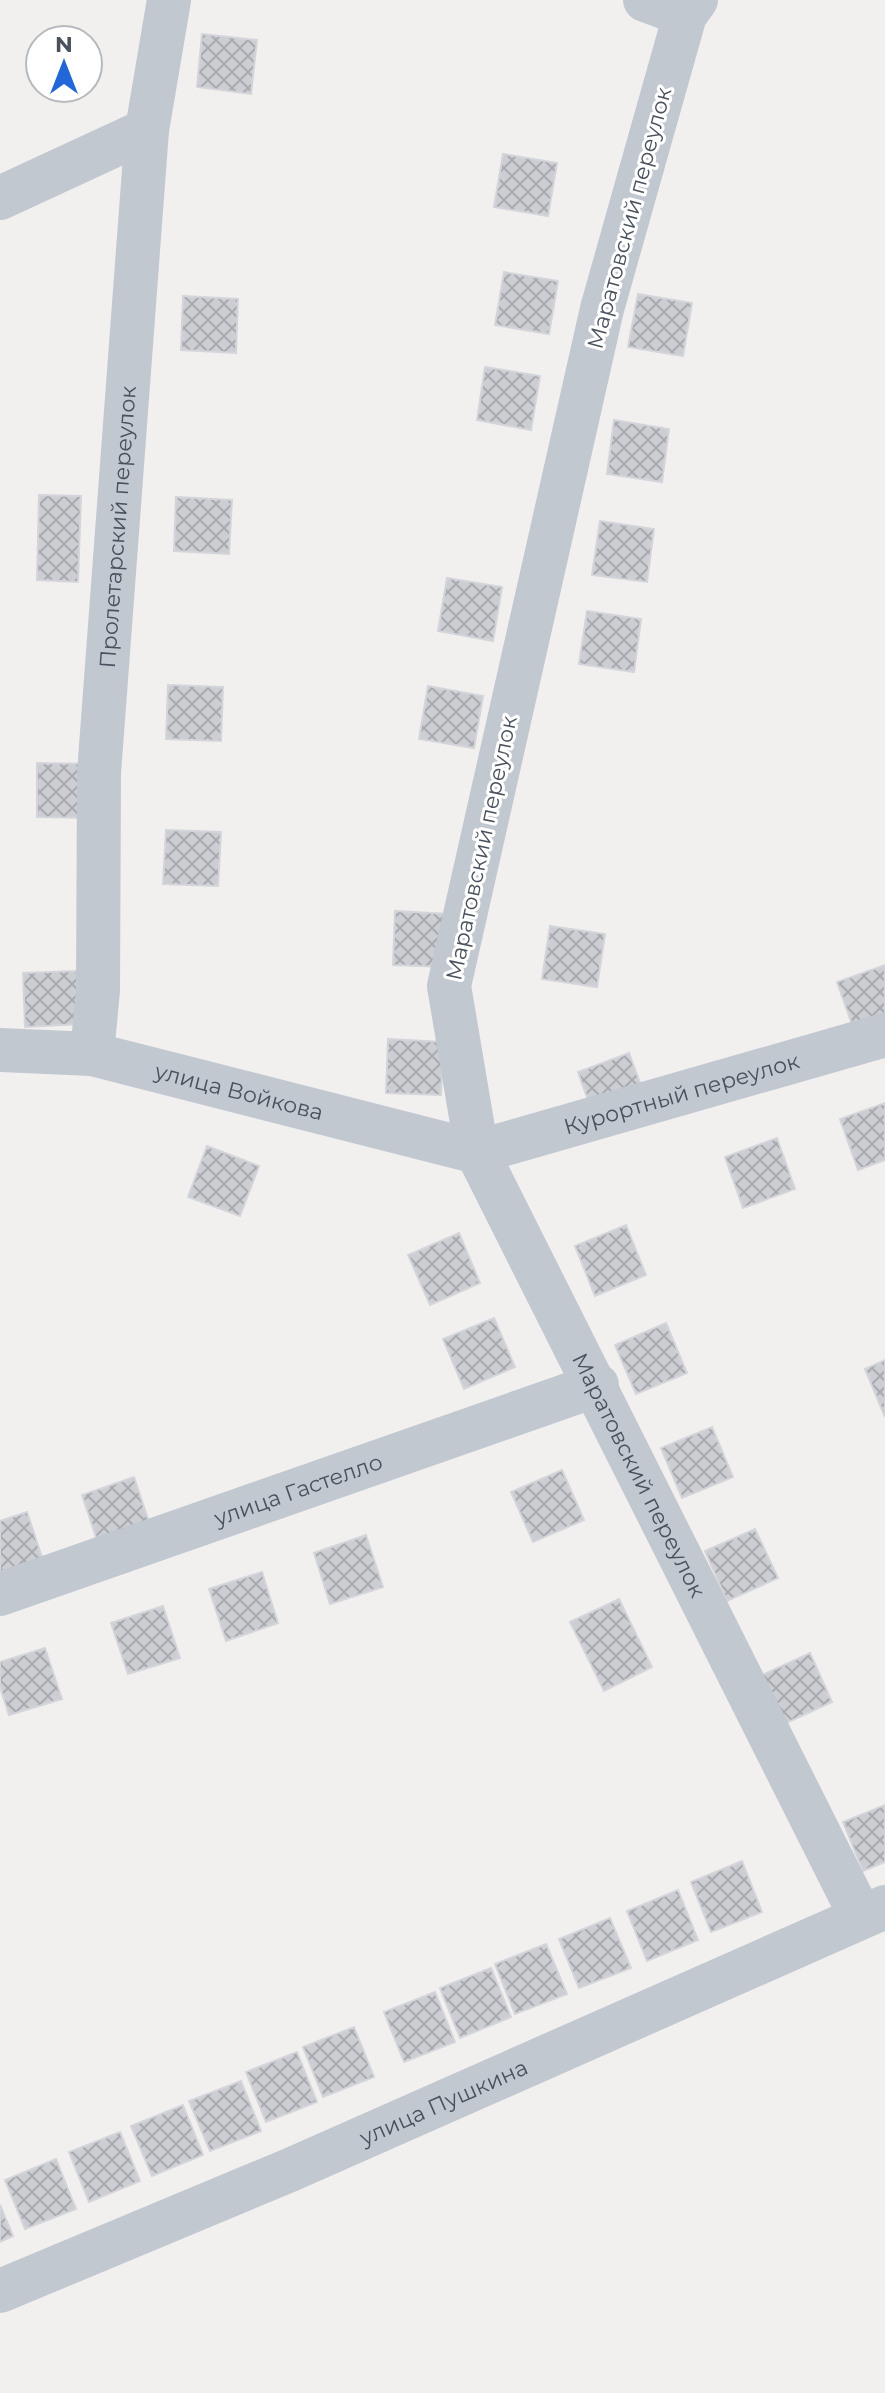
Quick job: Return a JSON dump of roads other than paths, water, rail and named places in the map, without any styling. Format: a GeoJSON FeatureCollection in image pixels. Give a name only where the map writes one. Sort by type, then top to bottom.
{"type":"FeatureCollection","features":[{"type":"Feature","properties":{"kind":"street","name":"Пролетарский переулок"},"geometry":{"type":"LineString","coordinates":[[92,1054],[98,990],[99,773],[147,130],[169,0]]}},
{"type":"Feature","properties":{"kind":"street"},"geometry":{"type":"LineString","coordinates":[[645,0],[691,8]]}},
{"type":"Feature","properties":{"kind":"street","name":"Маратовский переулок"},"geometry":{"type":"LineString","coordinates":[[691,8],[602,309],[449,986],[477,1152],[873,1912]]}},
{"type":"Feature","properties":{"kind":"street"},"geometry":{"type":"LineString","coordinates":[[0,198],[147,130]]}},
{"type":"Feature","properties":{"kind":"street","name":"Курортный переулок"},"geometry":{"type":"LineString","coordinates":[[477,1152],[885,1035]]}},
{"type":"Feature","properties":{"kind":"street","name":"улица Войкова"},"geometry":{"type":"LineString","coordinates":[[0,1050],[92,1054],[477,1152]]}},
{"type":"Feature","properties":{"kind":"street","name":"улица Гастелло"},"geometry":{"type":"LineString","coordinates":[[0,1594],[597,1385]]}},
{"type":"Feature","properties":{"kind":"street","name":"улица Пушкина"},"geometry":{"type":"LineString","coordinates":[[0,2291],[290,2170],[873,1912]]}}]}
